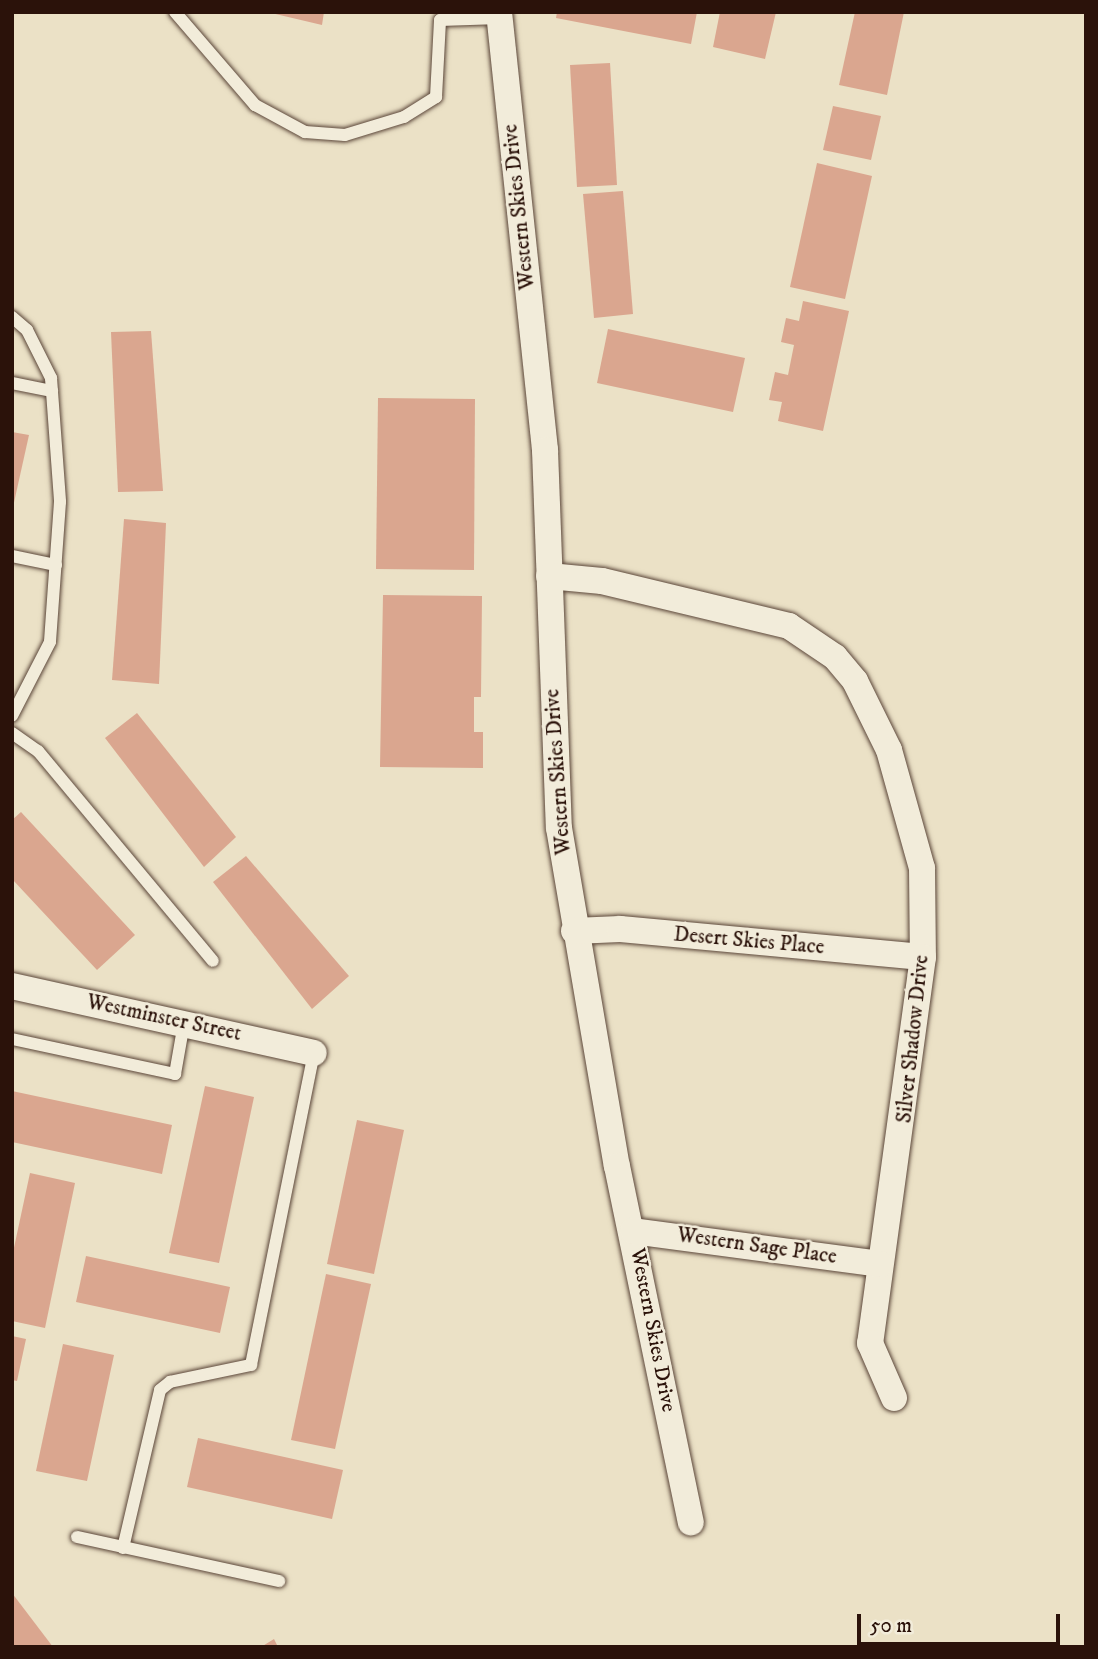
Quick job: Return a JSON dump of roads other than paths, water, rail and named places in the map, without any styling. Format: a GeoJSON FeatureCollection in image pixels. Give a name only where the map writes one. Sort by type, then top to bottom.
{"type":"FeatureCollection","features":[{"type":"Feature","properties":{"kind":"street","name":"Western Skies Drive"},"geometry":{"type":"LineString","coordinates":[[500,15],[545,450],[555,788],[575,931],[691,1522]]}},
{"type":"Feature","properties":{"kind":"street","name":"Silver Shadow Drive"},"geometry":{"type":"LineString","coordinates":[[549,576],[764,615],[835,657],[869,702],[909,809],[922,867],[923,957],[915,1054],[880,1264],[870,1343],[894,1398]]}},
{"type":"Feature","properties":{"kind":"street","name":"Desert Skies Place"},"geometry":{"type":"LineString","coordinates":[[575,931],[620,929],[923,957]]}},
{"type":"Feature","properties":{"kind":"street","name":"Westminster Street"},"geometry":{"type":"LineString","coordinates":[[12,986],[314,1053]]}},
{"type":"Feature","properties":{"kind":"street","name":"Western Sage Place"},"geometry":{"type":"LineString","coordinates":[[633,1231],[880,1264]]}},
{"type":"Feature","properties":{"kind":"lane"},"geometry":{"type":"LineString","coordinates":[[175,12],[255,105],[305,132],[345,135],[404,117],[436,97],[440,16],[500,15]]}},
{"type":"Feature","properties":{"kind":"lane"},"geometry":{"type":"LineString","coordinates":[[12,317],[41,355],[52,391],[60,502],[50,642],[12,716]]}},
{"type":"Feature","properties":{"kind":"lane"},"geometry":{"type":"LineString","coordinates":[[12,383],[52,391]]}},
{"type":"Feature","properties":{"kind":"lane"},"geometry":{"type":"LineString","coordinates":[[12,556],[56,565]]}},
{"type":"Feature","properties":{"kind":"lane"},"geometry":{"type":"LineString","coordinates":[[12,733],[38,751],[213,961]]}},
{"type":"Feature","properties":{"kind":"lane"},"geometry":{"type":"LineString","coordinates":[[12,1039],[175,1074],[184,1023]]}},
{"type":"Feature","properties":{"kind":"lane"},"geometry":{"type":"LineString","coordinates":[[123,1548],[160,1390],[170,1382],[251,1365],[314,1053]]}},
{"type":"Feature","properties":{"kind":"lane"},"geometry":{"type":"LineString","coordinates":[[77,1538],[279,1581]]}}]}
